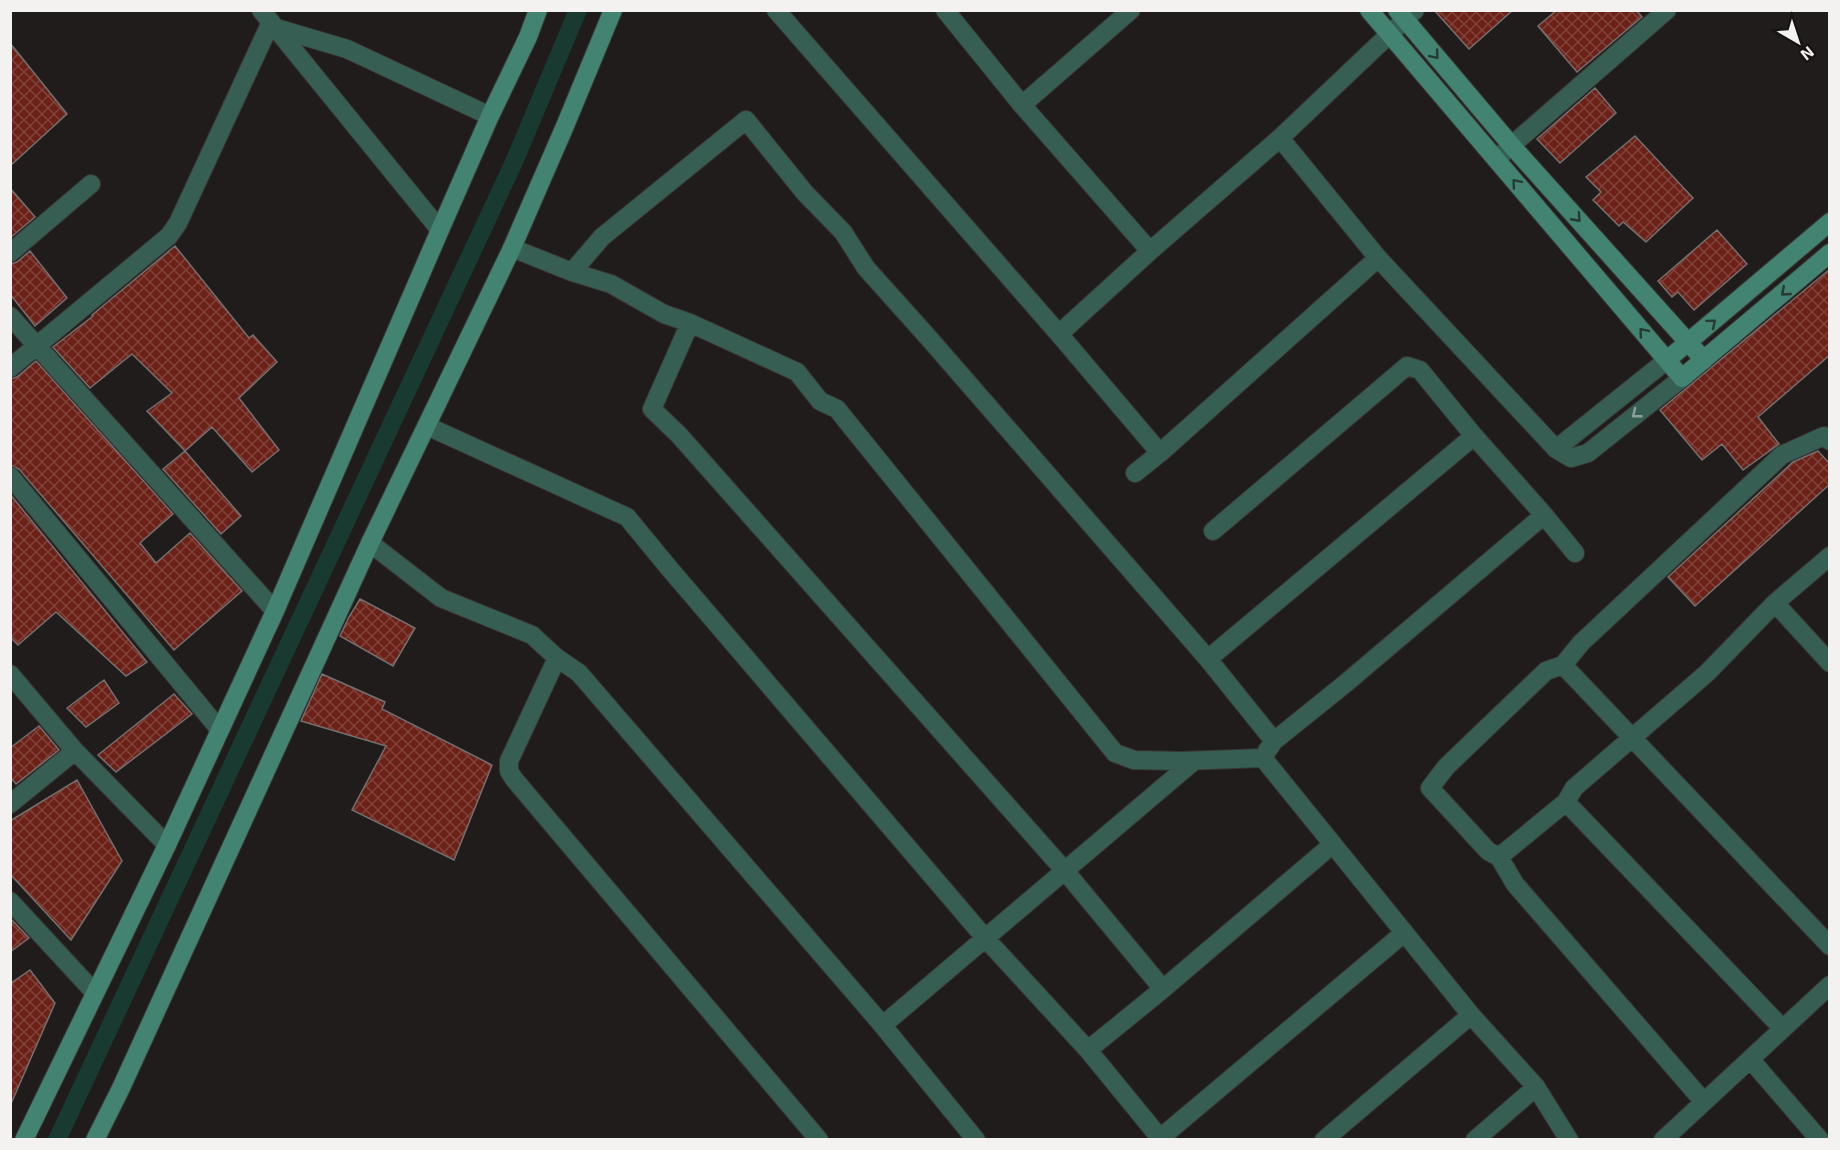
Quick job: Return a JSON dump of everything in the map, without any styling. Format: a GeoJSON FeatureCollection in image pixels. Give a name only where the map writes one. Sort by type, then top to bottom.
{"type":"FeatureCollection","features":[{"type":"Feature","properties":{"kind":"main road"},"geometry":{"type":"LineString","coordinates":[[24,1140],[275,611],[538,10]]}},
{"type":"Feature","properties":{"kind":"main road"},"geometry":{"type":"LineString","coordinates":[[95,1140],[121,1088],[202,906],[370,543],[512,248],[613,10]]}},
{"type":"Feature","properties":{"kind":"main road"},"geometry":{"type":"LineString","coordinates":[[1369,10],[1682,378],[1830,254]]}},
{"type":"Feature","properties":{"kind":"main road"},"geometry":{"type":"LineString","coordinates":[[1406,13],[1512,146],[1704,360]]}},
{"type":"Feature","properties":{"kind":"main road"},"geometry":{"type":"LineString","coordinates":[[1667,360],[1830,222]]}},
{"type":"Feature","properties":{"kind":"street"},"geometry":{"type":"LineString","coordinates":[[776,10],[1059,333],[1160,453]]}},
{"type":"Feature","properties":{"kind":"street"},"geometry":{"type":"LineString","coordinates":[[945,10],[1022,105],[1150,251]]}},
{"type":"Feature","properties":{"kind":"street"},"geometry":{"type":"LineString","coordinates":[[1022,105],[1131,10]]}},
{"type":"Feature","properties":{"kind":"street"},"geometry":{"type":"LineString","coordinates":[[1496,159],[1667,10]]}},
{"type":"Feature","properties":{"kind":"street"},"geometry":{"type":"LineString","coordinates":[[1059,333],[1280,138],[1389,34],[1406,13]]}},
{"type":"Feature","properties":{"kind":"street"},"geometry":{"type":"LineString","coordinates":[[269,20],[347,49],[490,116]]}},
{"type":"Feature","properties":{"kind":"street"},"geometry":{"type":"LineString","coordinates":[[269,20],[440,230]]}},
{"type":"Feature","properties":{"kind":"street"},"geometry":{"type":"LineString","coordinates":[[10,368],[169,236],[178,223],[269,20]]}},
{"type":"Feature","properties":{"kind":"street"},"geometry":{"type":"LineString","coordinates":[[572,272],[602,237],[746,120],[805,193],[843,232],[866,268],[1208,659],[1274,741]]}},
{"type":"Feature","properties":{"kind":"street"},"geometry":{"type":"LineString","coordinates":[[1280,138],[1378,258],[1556,449],[1572,458],[1588,453],[1682,378]]}},
{"type":"Feature","properties":{"kind":"street"},"geometry":{"type":"LineString","coordinates":[[10,253],[91,184]]}},
{"type":"Feature","properties":{"kind":"street"},"geometry":{"type":"LineString","coordinates":[[512,248],[572,272],[611,284],[664,314],[690,323],[797,372],[820,401],[837,410],[1115,753],[1134,760],[1263,758]]}},
{"type":"Feature","properties":{"kind":"street"},"geometry":{"type":"LineString","coordinates":[[1135,473],[1378,258]]}},
{"type":"Feature","properties":{"kind":"street"},"geometry":{"type":"LineString","coordinates":[[10,316],[275,611]]}},
{"type":"Feature","properties":{"kind":"street"},"geometry":{"type":"LineString","coordinates":[[690,323],[652,409],[679,435],[1065,871],[1163,989]]}},
{"type":"Feature","properties":{"kind":"street"},"geometry":{"type":"LineString","coordinates":[[1556,449],[1667,360]]}},
{"type":"Feature","properties":{"kind":"street"},"geometry":{"type":"LineString","coordinates":[[1213,531],[1407,366],[1420,370],[1575,553]]}},
{"type":"Feature","properties":{"kind":"street"},"geometry":{"type":"LineString","coordinates":[[427,426],[627,517],[986,939],[1088,1050],[1159,1139],[1404,933]]}},
{"type":"Feature","properties":{"kind":"street"},"geometry":{"type":"LineString","coordinates":[[1208,659],[1474,436]]}},
{"type":"Feature","properties":{"kind":"street"},"geometry":{"type":"LineString","coordinates":[[1704,1102],[1515,884],[1499,857],[1488,851],[1430,788],[1446,768],[1546,671],[1563,665],[1581,643],[1782,455],[1824,436],[1830,441]]}},
{"type":"Feature","properties":{"kind":"street"},"geometry":{"type":"LineString","coordinates":[[10,476],[220,730]]}},
{"type":"Feature","properties":{"kind":"street"},"geometry":{"type":"LineString","coordinates":[[1263,758],[1274,741],[1544,515]]}},
{"type":"Feature","properties":{"kind":"street"},"geometry":{"type":"LineString","coordinates":[[370,543],[441,598],[532,635],[557,658],[579,673],[883,1025],[976,1140]]}},
{"type":"Feature","properties":{"kind":"street"},"geometry":{"type":"LineString","coordinates":[[1499,857],[1566,802],[1574,788],[1707,673],[1775,603],[1830,556]]}},
{"type":"Feature","properties":{"kind":"street"},"geometry":{"type":"LineString","coordinates":[[1775,603],[1830,663]]}},
{"type":"Feature","properties":{"kind":"street"},"geometry":{"type":"LineString","coordinates":[[557,658],[509,760],[509,771],[819,1140]]}},
{"type":"Feature","properties":{"kind":"street"},"geometry":{"type":"LineString","coordinates":[[1563,665],[1830,946]]}},
{"type":"Feature","properties":{"kind":"street"},"geometry":{"type":"LineString","coordinates":[[10,675],[75,752],[166,844]]}},
{"type":"Feature","properties":{"kind":"street"},"geometry":{"type":"LineString","coordinates":[[10,804],[75,752]]}},
{"type":"Feature","properties":{"kind":"street"},"geometry":{"type":"LineString","coordinates":[[1263,758],[1471,1015],[1536,1087],[1569,1140]]}},
{"type":"Feature","properties":{"kind":"street"},"geometry":{"type":"LineString","coordinates":[[883,1025],[1194,760]]}},
{"type":"Feature","properties":{"kind":"street"},"geometry":{"type":"LineString","coordinates":[[1566,802],[1783,1029]]}},
{"type":"Feature","properties":{"kind":"street"},"geometry":{"type":"LineString","coordinates":[[1088,1050],[1333,844]]}},
{"type":"Feature","properties":{"kind":"street"},"geometry":{"type":"LineString","coordinates":[[10,901],[95,993]]}},
{"type":"Feature","properties":{"kind":"street"},"geometry":{"type":"LineString","coordinates":[[1670,1137],[1704,1102],[1830,985]]}},
{"type":"Feature","properties":{"kind":"street"},"geometry":{"type":"LineString","coordinates":[[1324,1140],[1471,1015]]}},
{"type":"Feature","properties":{"kind":"street"},"geometry":{"type":"LineString","coordinates":[[1750,1059],[1820,1140]]}},
{"type":"Feature","properties":{"kind":"street"},"geometry":{"type":"LineString","coordinates":[[1475,1140],[1536,1087]]}},
{"type":"Feature","properties":{"kind":"building"},"geometry":{"type":"Polygon","coordinates":[[[1434,10],[1513,10],[1469,49],[1434,10]]]}},
{"type":"Feature","properties":{"kind":"building"},"geometry":{"type":"Polygon","coordinates":[[[1557,10],[1636,10],[1642,17],[1577,72],[1538,26],[1557,10]]]}},
{"type":"Feature","properties":{"kind":"building"},"geometry":{"type":"Polygon","coordinates":[[[10,43],[67,114],[10,166],[10,43]]]}},
{"type":"Feature","properties":{"kind":"building"},"geometry":{"type":"Polygon","coordinates":[[[1595,88],[1616,113],[1560,163],[1537,139],[1595,88]]]}},
{"type":"Feature","properties":{"kind":"building"},"geometry":{"type":"Polygon","coordinates":[[[1635,136],[1693,198],[1646,242],[1623,222],[1619,226],[1593,200],[1601,192],[1586,177],[1635,136]]]}},
{"type":"Feature","properties":{"kind":"building"},"geometry":{"type":"Polygon","coordinates":[[[10,188],[35,217],[10,238],[10,188]]]}},
{"type":"Feature","properties":{"kind":"building"},"geometry":{"type":"Polygon","coordinates":[[[1717,230],[1747,264],[1694,310],[1678,292],[1672,297],[1658,281],[1717,230]]]}},
{"type":"Feature","properties":{"kind":"building"},"geometry":{"type":"Polygon","coordinates":[[[175,246],[249,338],[253,335],[277,362],[239,398],[279,450],[252,472],[212,427],[185,451],[147,411],[172,393],[132,354],[90,388],[53,347],[175,246]]]}},
{"type":"Feature","properties":{"kind":"building"},"geometry":{"type":"Polygon","coordinates":[[[30,251],[67,298],[35,326],[10,294],[10,264],[17,262],[30,251]]]}},
{"type":"Feature","properties":{"kind":"building"},"geometry":{"type":"Polygon","coordinates":[[[1830,269],[1830,355],[1758,417],[1779,444],[1743,470],[1722,444],[1702,460],[1660,410],[1830,269]]]}},
{"type":"Feature","properties":{"kind":"building"},"geometry":{"type":"Polygon","coordinates":[[[36,361],[173,514],[140,543],[156,563],[190,533],[242,591],[174,650],[19,469],[10,465],[10,379],[17,377],[36,361]]]}},
{"type":"Feature","properties":{"kind":"building"},"geometry":{"type":"Polygon","coordinates":[[[185,451],[241,516],[221,534],[163,469],[185,451]]]}},
{"type":"Feature","properties":{"kind":"building"},"geometry":{"type":"Polygon","coordinates":[[[1818,451],[1830,464],[1830,484],[1695,606],[1668,577],[1793,462],[1818,451]]]}},
{"type":"Feature","properties":{"kind":"building"},"geometry":{"type":"Polygon","coordinates":[[[10,494],[147,662],[126,676],[56,612],[18,645],[10,637],[10,494]]]}},
{"type":"Feature","properties":{"kind":"building"},"geometry":{"type":"Polygon","coordinates":[[[360,599],[415,628],[393,666],[340,636],[360,599]]]}},
{"type":"Feature","properties":{"kind":"building"},"geometry":{"type":"Polygon","coordinates":[[[322,674],[385,702],[382,709],[492,765],[454,860],[352,810],[386,746],[301,721],[322,674]]]}},
{"type":"Feature","properties":{"kind":"building"},"geometry":{"type":"Polygon","coordinates":[[[104,680],[119,703],[86,727],[67,708],[104,680]]]}},
{"type":"Feature","properties":{"kind":"building"},"geometry":{"type":"Polygon","coordinates":[[[174,694],[192,714],[116,772],[98,755],[174,694]]]}},
{"type":"Feature","properties":{"kind":"building"},"geometry":{"type":"Polygon","coordinates":[[[39,726],[59,750],[16,784],[10,777],[10,748],[39,726]]]}},
{"type":"Feature","properties":{"kind":"building"},"geometry":{"type":"Polygon","coordinates":[[[77,780],[122,861],[71,940],[10,874],[10,821],[77,780]]]}},
{"type":"Feature","properties":{"kind":"building"},"geometry":{"type":"Polygon","coordinates":[[[10,918],[29,938],[10,952],[10,918]]]}},
{"type":"Feature","properties":{"kind":"building"},"geometry":{"type":"Polygon","coordinates":[[[30,970],[55,1003],[10,1106],[10,984],[30,970]]]}},
{"type":"Feature","properties":{"kind":"waterway"},"geometry":{"type":"LineString","coordinates":[[57,1140],[514,162],[578,10]]}}]}
